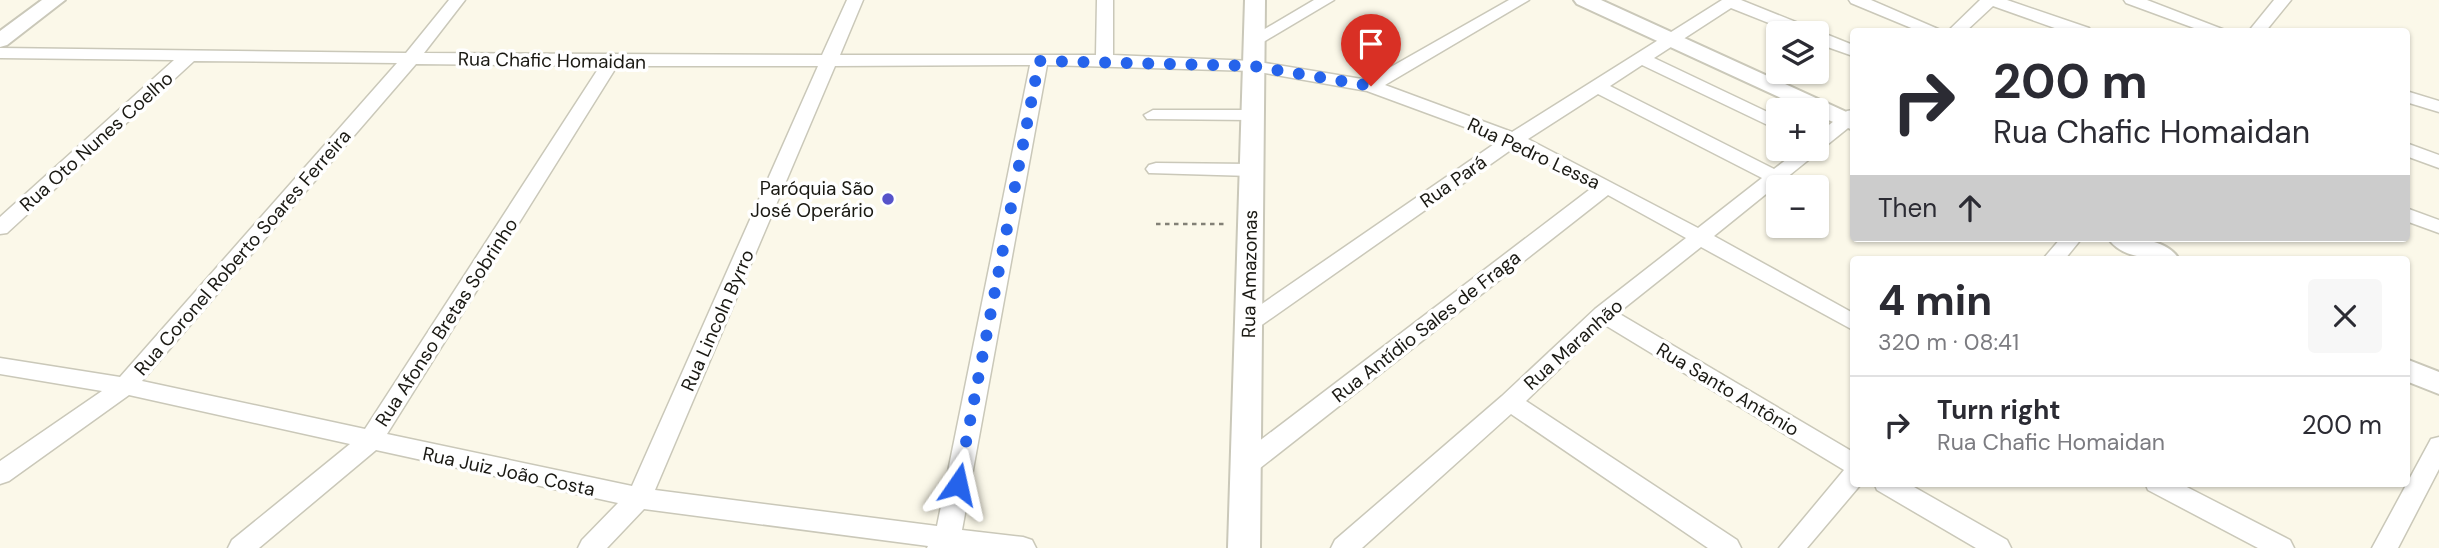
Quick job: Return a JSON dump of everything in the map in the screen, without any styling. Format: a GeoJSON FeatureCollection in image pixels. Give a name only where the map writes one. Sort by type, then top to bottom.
{"type":"FeatureCollection","features":[{"type":"Feature","properties":{"kind":"street"},"geometry":{"type":"LineString","coordinates":[[0,41],[55,0]]}},
{"type":"Feature","properties":{"kind":"street","name":"Rua Coronel Roberto Soares Ferreira"},"geometry":{"type":"LineString","coordinates":[[0,474],[125,386],[412,57],[457,0]]}},
{"type":"Feature","properties":{"kind":"street","name":"Rua Lincoln Byrro"},"geometry":{"type":"LineString","coordinates":[[591,548],[639,498],[855,0]]}},
{"type":"Feature","properties":{"kind":"street"},"geometry":{"type":"LineString","coordinates":[[1104,60],[1105,0]]}},
{"type":"Feature","properties":{"kind":"street","name":"Rua Amazonas"},"geometry":{"type":"LineString","coordinates":[[1244,548],[1255,0]]}},
{"type":"Feature","properties":{"kind":"street"},"geometry":{"type":"LineString","coordinates":[[1254,40],[1326,0]]}},
{"type":"Feature","properties":{"kind":"street"},"geometry":{"type":"LineString","coordinates":[[1371,86],[1521,0]]}},
{"type":"Feature","properties":{"kind":"street"},"geometry":{"type":"LineString","coordinates":[[1584,0],[1850,119]]}},
{"type":"Feature","properties":{"kind":"street"},"geometry":{"type":"LineString","coordinates":[[1857,0],[1927,28]]}},
{"type":"Feature","properties":{"kind":"street"},"geometry":{"type":"LineString","coordinates":[[1960,28],[1991,0],[2072,28]]}},
{"type":"Feature","properties":{"kind":"street"},"geometry":{"type":"LineString","coordinates":[[2132,0],[2211,28]]}},
{"type":"Feature","properties":{"kind":"street"},"geometry":{"type":"LineString","coordinates":[[2259,28],[2283,0]]}},
{"type":"Feature","properties":{"kind":"street"},"geometry":{"type":"LineString","coordinates":[[1732,1],[1780,21]]}},
{"type":"Feature","properties":{"kind":"street","name":"Rua Pará"},"geometry":{"type":"LineString","coordinates":[[1248,324],[1514,139],[1732,1]]}},
{"type":"Feature","properties":{"kind":"street"},"geometry":{"type":"LineString","coordinates":[[1829,42],[1850,50]]}},
{"type":"Feature","properties":{"kind":"street","name":"Rua Chafic Homaidan"},"geometry":{"type":"LineString","coordinates":[[0,53],[612,61],[1104,60]]}},
{"type":"Feature","properties":{"kind":"street","name":"Rua Oto Nunes Coelho"},"geometry":{"type":"LineString","coordinates":[[0,228],[191,54]]}},
{"type":"Feature","properties":{"kind":"street"},"geometry":{"type":"LineString","coordinates":[[1640,58],[1766,118]]}},
{"type":"Feature","properties":{"kind":"street","name":"Rua Pedro Lessa"},"geometry":{"type":"LineString","coordinates":[[1104,60],[1253,66],[1371,86],[1514,139],[1607,186],[1850,320]]}},
{"type":"Feature","properties":{"kind":"street","name":"Rua Afonso Bretas Sobrinho"},"geometry":{"type":"LineString","coordinates":[[241,548],[369,442],[612,61]]}},
{"type":"Feature","properties":{"kind":"street"},"geometry":{"type":"LineString","coordinates":[[944,542],[1039,61]]}},
{"type":"Feature","properties":{"kind":"street"},"geometry":{"type":"LineString","coordinates":[[1596,86],[1770,175]]}},
{"type":"Feature","properties":{"kind":"street"},"geometry":{"type":"LineString","coordinates":[[2410,97],[2439,107]]}},
{"type":"Feature","properties":{"kind":"street"},"geometry":{"type":"LineString","coordinates":[[1153,116],[1252,115]]}},
{"type":"Feature","properties":{"kind":"street","name":"Rua Maranhão"},"geometry":{"type":"LineString","coordinates":[[1829,135],[1850,120]]}},
{"type":"Feature","properties":{"kind":"street"},"geometry":{"type":"LineString","coordinates":[[2410,151],[2439,162]]}},
{"type":"Feature","properties":{"kind":"street","name":"Rua Maranhão"},"geometry":{"type":"LineString","coordinates":[[1780,175],[1796,161]]}},
{"type":"Feature","properties":{"kind":"street"},"geometry":{"type":"LineString","coordinates":[[1156,169],[1251,170]]}},
{"type":"Feature","properties":{"kind":"street","name":"Rua Antídio Sales de Fraga"},"geometry":{"type":"LineString","coordinates":[[1246,465],[1607,186]]}},
{"type":"Feature","properties":{"kind":"street","name":"Rua Maranhão"},"geometry":{"type":"LineString","coordinates":[[1343,548],[1510,402],[1603,314],[1766,186]]}},
{"type":"Feature","properties":{"kind":"street"},"geometry":{"type":"LineString","coordinates":[[2410,216],[2439,227]]}},
{"type":"Feature","properties":{"kind":"street"},"geometry":{"type":"LineString","coordinates":[[2056,256],[2068,242]]}},
{"type":"Feature","properties":{"kind":"street"},"geometry":{"type":"LineString","coordinates":[[2130,242],[2160,256]]}},
{"type":"Feature","properties":{"kind":"street","name":"Rua Santo Antônio"},"geometry":{"type":"LineString","coordinates":[[1603,314],[1850,462]]}},
{"type":"Feature","properties":{"kind":"street","name":"Rua Juiz João Costa"},"geometry":{"type":"LineString","coordinates":[[0,366],[125,386],[369,442],[639,498],[944,542],[1023,548]]}},
{"type":"Feature","properties":{"kind":"street"},"geometry":{"type":"LineString","coordinates":[[2410,371],[2439,384]]}},
{"type":"Feature","properties":{"kind":"street"},"geometry":{"type":"LineString","coordinates":[[1510,402],[1728,548]]}},
{"type":"Feature","properties":{"kind":"street"},"geometry":{"type":"LineString","coordinates":[[2385,548],[2439,446]]}},
{"type":"Feature","properties":{"kind":"street"},"geometry":{"type":"LineString","coordinates":[[1793,548],[1850,480]]}},
{"type":"Feature","properties":{"kind":"street"},"geometry":{"type":"LineString","coordinates":[[1893,487],[1998,548]]}},
{"type":"Feature","properties":{"kind":"street"},"geometry":{"type":"LineString","coordinates":[[2165,487],[2281,548]]}},
{"type":"Feature","properties":{"kind":"path"},"geometry":{"type":"LineString","coordinates":[[1156,224],[1250,224]]}},
{"type":"Feature","properties":{"kind":"place","name":"Paróquia São José Operário"},"geometry":{"type":"Point","coordinates":[888,199]}},
{"type":"Feature","properties":{"kind":"route"},"geometry":{"type":"LineString","coordinates":[[958,484],[1039,61],[1104,60],[1253,66],[1371,86]]}}]}
